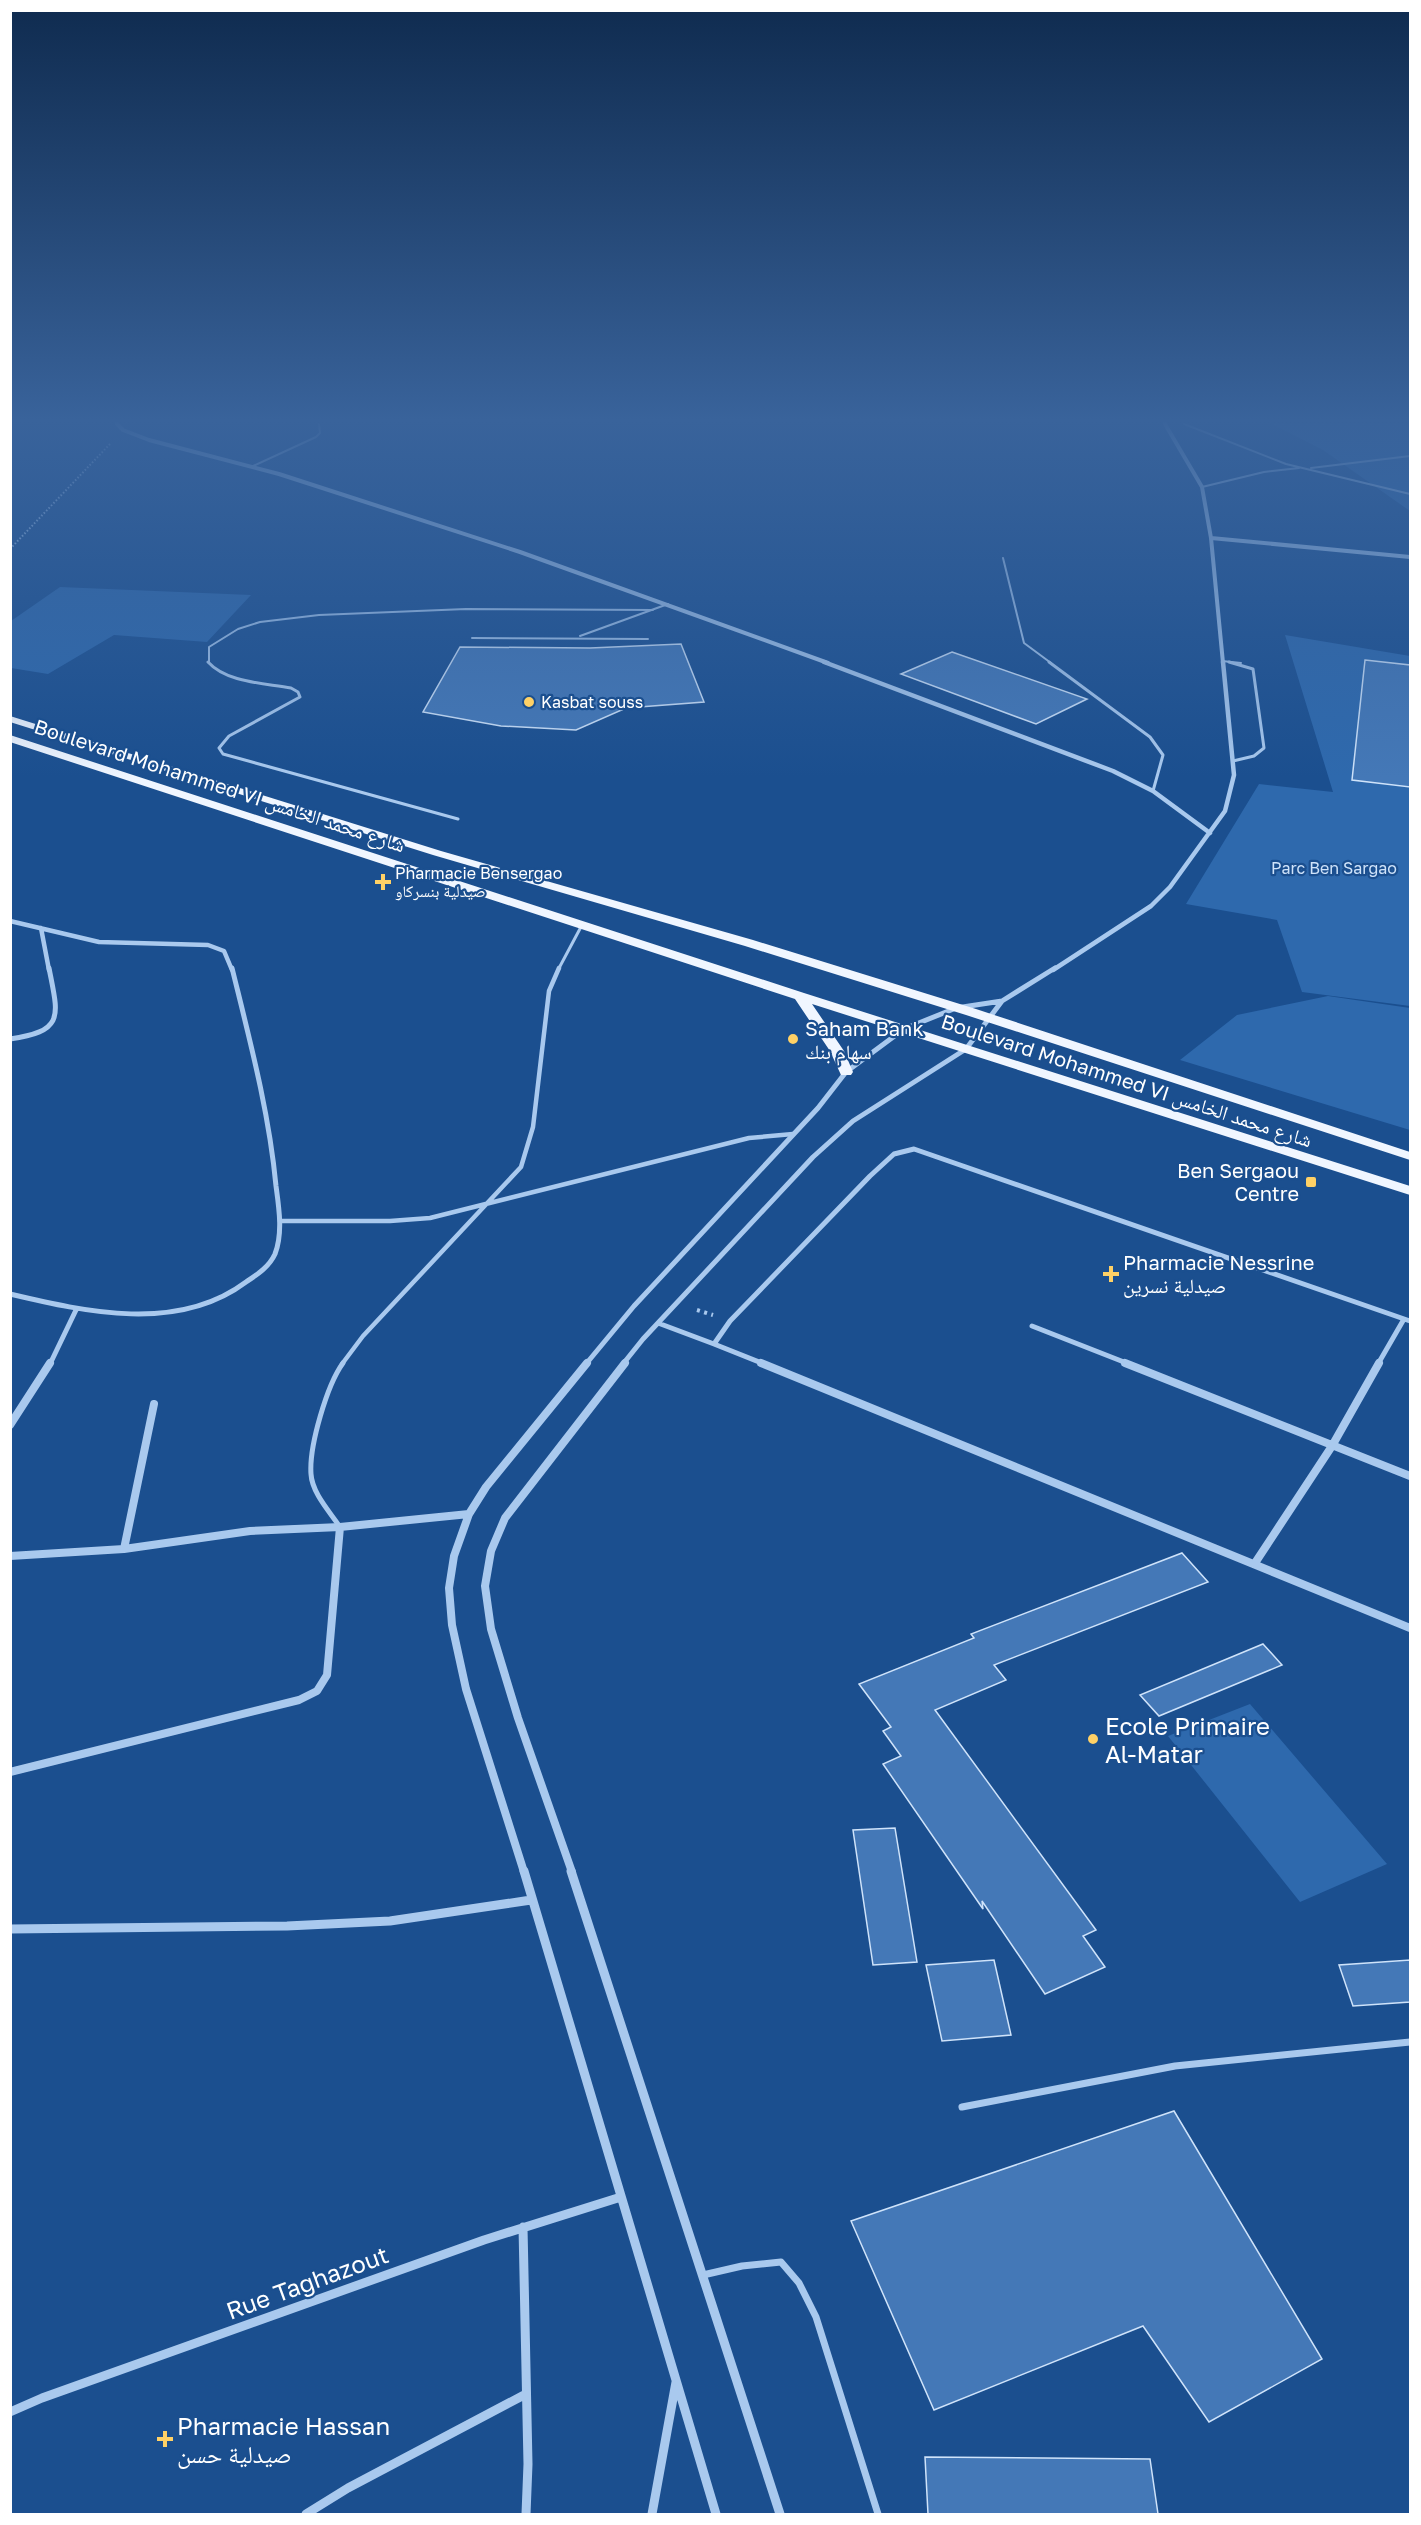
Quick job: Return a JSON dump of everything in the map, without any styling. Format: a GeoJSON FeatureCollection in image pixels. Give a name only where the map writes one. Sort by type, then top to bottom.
{"type":"FeatureCollection","features":[{"type":"Feature","properties":{"kind":"main road","name":"Boulevard Mohammed VI شارع محمد الخامس"},"geometry":{"type":"LineString","coordinates":[[10,719],[437,853],[749,943],[1410,1156]]}},
{"type":"Feature","properties":{"kind":"main road","name":"Boulevard Mohammed VI شارع محمد الخامس"},"geometry":{"type":"LineString","coordinates":[[10,738],[801,996],[1410,1191]]}},
{"type":"Feature","properties":{"kind":"main road"},"geometry":{"type":"LineString","coordinates":[[801,996],[837,1051],[846,1072]]}},
{"type":"Feature","properties":{"kind":"street"},"geometry":{"type":"LineString","coordinates":[[489,542],[669,604],[1103,767],[1153,791],[1210,833]]}},
{"type":"Feature","properties":{"kind":"street"},"geometry":{"type":"LineString","coordinates":[[780,2514],[590,1924],[518,1718],[491,1629],[485,1586],[491,1551],[505,1518],[658,1323],[813,1157],[853,1120],[966,1049],[1002,1001],[1108,936],[1151,906],[1170,887],[1210,833],[1230,802],[1234,775],[1211,542]]}},
{"type":"Feature","properties":{"kind":"street"},"geometry":{"type":"LineString","coordinates":[[1259,542],[1410,557]]}},
{"type":"Feature","properties":{"kind":"street"},"geometry":{"type":"LineString","coordinates":[[10,921],[99,942],[193,944],[224,951],[231,966],[262,1089],[280,1221],[275,1253],[266,1268],[228,1296],[202,1306],[141,1314],[76,1310],[10,1294]]}},
{"type":"Feature","properties":{"kind":"street"},"geometry":{"type":"LineString","coordinates":[[10,1039],[46,1030],[55,1021],[57,1011],[41,928]]}},
{"type":"Feature","properties":{"kind":"street"},"geometry":{"type":"LineString","coordinates":[[716,2514],[466,1689],[452,1625],[449,1588],[454,1556],[469,1514],[486,1487],[634,1306],[818,1108],[846,1072],[904,1029],[956,1008],[1002,1001]]}},
{"type":"Feature","properties":{"kind":"street"},"geometry":{"type":"LineString","coordinates":[[714,1344],[730,1322],[870,1176],[894,1154],[914,1149],[1407,1320],[1332,1446],[1256,1563]]}},
{"type":"Feature","properties":{"kind":"street"},"geometry":{"type":"LineString","coordinates":[[10,1425],[50,1364],[76,1310]]}},
{"type":"Feature","properties":{"kind":"street"},"geometry":{"type":"LineString","coordinates":[[658,1323],[1256,1563],[1410,1628]]}},
{"type":"Feature","properties":{"kind":"street"},"geometry":{"type":"LineString","coordinates":[[1032,1326],[1410,1476]]}},
{"type":"Feature","properties":{"kind":"street"},"geometry":{"type":"LineString","coordinates":[[124,1548],[154,1404]]}},
{"type":"Feature","properties":{"kind":"street"},"geometry":{"type":"LineString","coordinates":[[10,1556],[124,1548],[250,1531],[340,1527],[469,1514]]}},
{"type":"Feature","properties":{"kind":"street"},"geometry":{"type":"LineString","coordinates":[[10,1772],[299,1700],[316,1691],[327,1675],[340,1527]]}},
{"type":"Feature","properties":{"kind":"street"},"geometry":{"type":"LineString","coordinates":[[10,1929],[287,1926],[390,1922],[531,1900]]}},
{"type":"Feature","properties":{"kind":"street","name":"Rue Taghazout"},"geometry":{"type":"LineString","coordinates":[[10,2412],[42,2398],[523,2228],[621,2197]]}},
{"type":"Feature","properties":{"kind":"street"},"geometry":{"type":"LineString","coordinates":[[523,2228],[526,2514]]}},
{"type":"Feature","properties":{"kind":"street"},"geometry":{"type":"LineString","coordinates":[[651,2514],[676,2378]]}},
{"type":"Feature","properties":{"kind":"street"},"geometry":{"type":"LineString","coordinates":[[306,2514],[348,2488],[526,2394]]}},
{"type":"Feature","properties":{"kind":"lane"},"geometry":{"type":"LineString","coordinates":[[1003,558],[1024,643],[1150,737],[1158,746],[1163,755],[1153,791]]}},
{"type":"Feature","properties":{"kind":"lane"},"geometry":{"type":"LineString","coordinates":[[574,638],[669,604]]}},
{"type":"Feature","properties":{"kind":"lane"},"geometry":{"type":"LineString","coordinates":[[458,819],[223,754],[219,748],[229,736],[300,698],[298,692],[291,688],[228,674],[211,667],[207,659],[209,646],[221,637],[249,625],[319,615],[455,609],[653,610]]}},
{"type":"Feature","properties":{"kind":"lane"},"geometry":{"type":"LineString","coordinates":[[472,638],[648,639]]}},
{"type":"Feature","properties":{"kind":"lane"},"geometry":{"type":"LineString","coordinates":[[1222,661],[1240,663],[1252,669],[1264,748],[1254,756],[1233,761]]}},
{"type":"Feature","properties":{"kind":"lane"},"geometry":{"type":"LineString","coordinates":[[340,1527],[320,1498],[310,1475],[318,1422],[337,1371],[363,1336],[521,1167],[533,1127],[549,991],[563,958],[582,925]]}},
{"type":"Feature","properties":{"kind":"lane"},"geometry":{"type":"LineString","coordinates":[[280,1221],[430,1218],[486,1206],[749,1138],[793,1134]]}},
{"type":"Feature","properties":{"kind":"lane"},"geometry":{"type":"LineString","coordinates":[[962,2107],[1175,2066],[1410,2042]]}},
{"type":"Feature","properties":{"kind":"lane"},"geometry":{"type":"LineString","coordinates":[[703,2275],[742,2266],[781,2262],[799,2283],[816,2317],[879,2514]]}},
{"type":"Feature","properties":{"kind":"path"},"geometry":{"type":"LineString","coordinates":[[676,1302],[730,1322]]}},
{"type":"Feature","properties":{"kind":"green space"},"geometry":{"type":"Polygon","coordinates":[[[60,587],[251,595],[207,642],[114,635],[48,674],[11,668],[11,621],[60,587]]]}},
{"type":"Feature","properties":{"kind":"green space","name":"Parc Ben Sargao"},"geometry":{"type":"Polygon","coordinates":[[[1285,635],[1410,656],[1410,1006],[1302,992],[1277,920],[1186,904],[1259,784],[1333,792],[1285,635]]]}},
{"type":"Feature","properties":{"kind":"green space"},"geometry":{"type":"Polygon","coordinates":[[[1328,996],[1410,1008],[1410,1130],[1180,1060],[1237,1015],[1328,996]]]}},
{"type":"Feature","properties":{"kind":"green space"},"geometry":{"type":"Polygon","coordinates":[[[1250,1704],[1387,1864],[1300,1902],[1168,1736],[1250,1704]]]}},
{"type":"Feature","properties":{"kind":"building"},"geometry":{"type":"Polygon","coordinates":[[[681,644],[704,702],[626,708],[576,730],[501,726],[423,712],[460,647],[590,648],[681,644]]]}},
{"type":"Feature","properties":{"kind":"building"},"geometry":{"type":"Polygon","coordinates":[[[952,652],[1087,699],[1036,724],[901,674],[952,652]]]}},
{"type":"Feature","properties":{"kind":"building"},"geometry":{"type":"Polygon","coordinates":[[[1365,660],[1410,665],[1410,787],[1352,780],[1365,660]]]}},
{"type":"Feature","properties":{"kind":"building"},"geometry":{"type":"Polygon","coordinates":[[[1182,1553],[1208,1582],[994,1665],[1006,1680],[935,1710],[1096,1930],[1083,1936],[1105,1967],[1045,1994],[982,1901],[983,1909],[883,1764],[901,1756],[883,1731],[891,1727],[859,1684],[974,1638],[971,1634],[1182,1553]]]}},
{"type":"Feature","properties":{"kind":"building"},"geometry":{"type":"Polygon","coordinates":[[[1263,1644],[1282,1665],[1159,1716],[1140,1695],[1263,1644]]]}},
{"type":"Feature","properties":{"kind":"building"},"geometry":{"type":"Polygon","coordinates":[[[895,1828],[917,1962],[873,1965],[853,1830],[895,1828]]]}},
{"type":"Feature","properties":{"kind":"building"},"geometry":{"type":"Polygon","coordinates":[[[994,1960],[1011,2035],[942,2041],[926,1965],[994,1960]]]}},
{"type":"Feature","properties":{"kind":"building"},"geometry":{"type":"Polygon","coordinates":[[[1410,1960],[1410,2002],[1353,2006],[1339,1965],[1410,1960]]]}},
{"type":"Feature","properties":{"kind":"building"},"geometry":{"type":"Polygon","coordinates":[[[1174,2111],[1322,2359],[1209,2422],[1143,2326],[934,2410],[851,2221],[1174,2111]]]}},
{"type":"Feature","properties":{"kind":"building"},"geometry":{"type":"Polygon","coordinates":[[[925,2457],[1150,2459],[1158,2514],[928,2514],[925,2457]]]}},
{"type":"Feature","properties":{"kind":"place","name":"Kasbat souss"},"geometry":{"type":"Point","coordinates":[529,702]}},
{"type":"Feature","properties":{"kind":"place","name":"Pharmacie Bensergao صيدلية بنسركاو"},"geometry":{"type":"Point","coordinates":[383,882]}},
{"type":"Feature","properties":{"kind":"place","name":"Saham Bank سهام بنك"},"geometry":{"type":"Point","coordinates":[793,1039]}},
{"type":"Feature","properties":{"kind":"place","name":"Ben Sergaou Centre"},"geometry":{"type":"Point","coordinates":[1311,1182]}},
{"type":"Feature","properties":{"kind":"place","name":"Pharmacie Nessrine صيدلية نسرين"},"geometry":{"type":"Point","coordinates":[1111,1274]}},
{"type":"Feature","properties":{"kind":"place","name":"Ecole Primaire Al-Matar"},"geometry":{"type":"Point","coordinates":[1093,1739]}},
{"type":"Feature","properties":{"kind":"place","name":"Pharmacie Hassan صيدلية حسن"},"geometry":{"type":"Point","coordinates":[165,2439]}}]}
